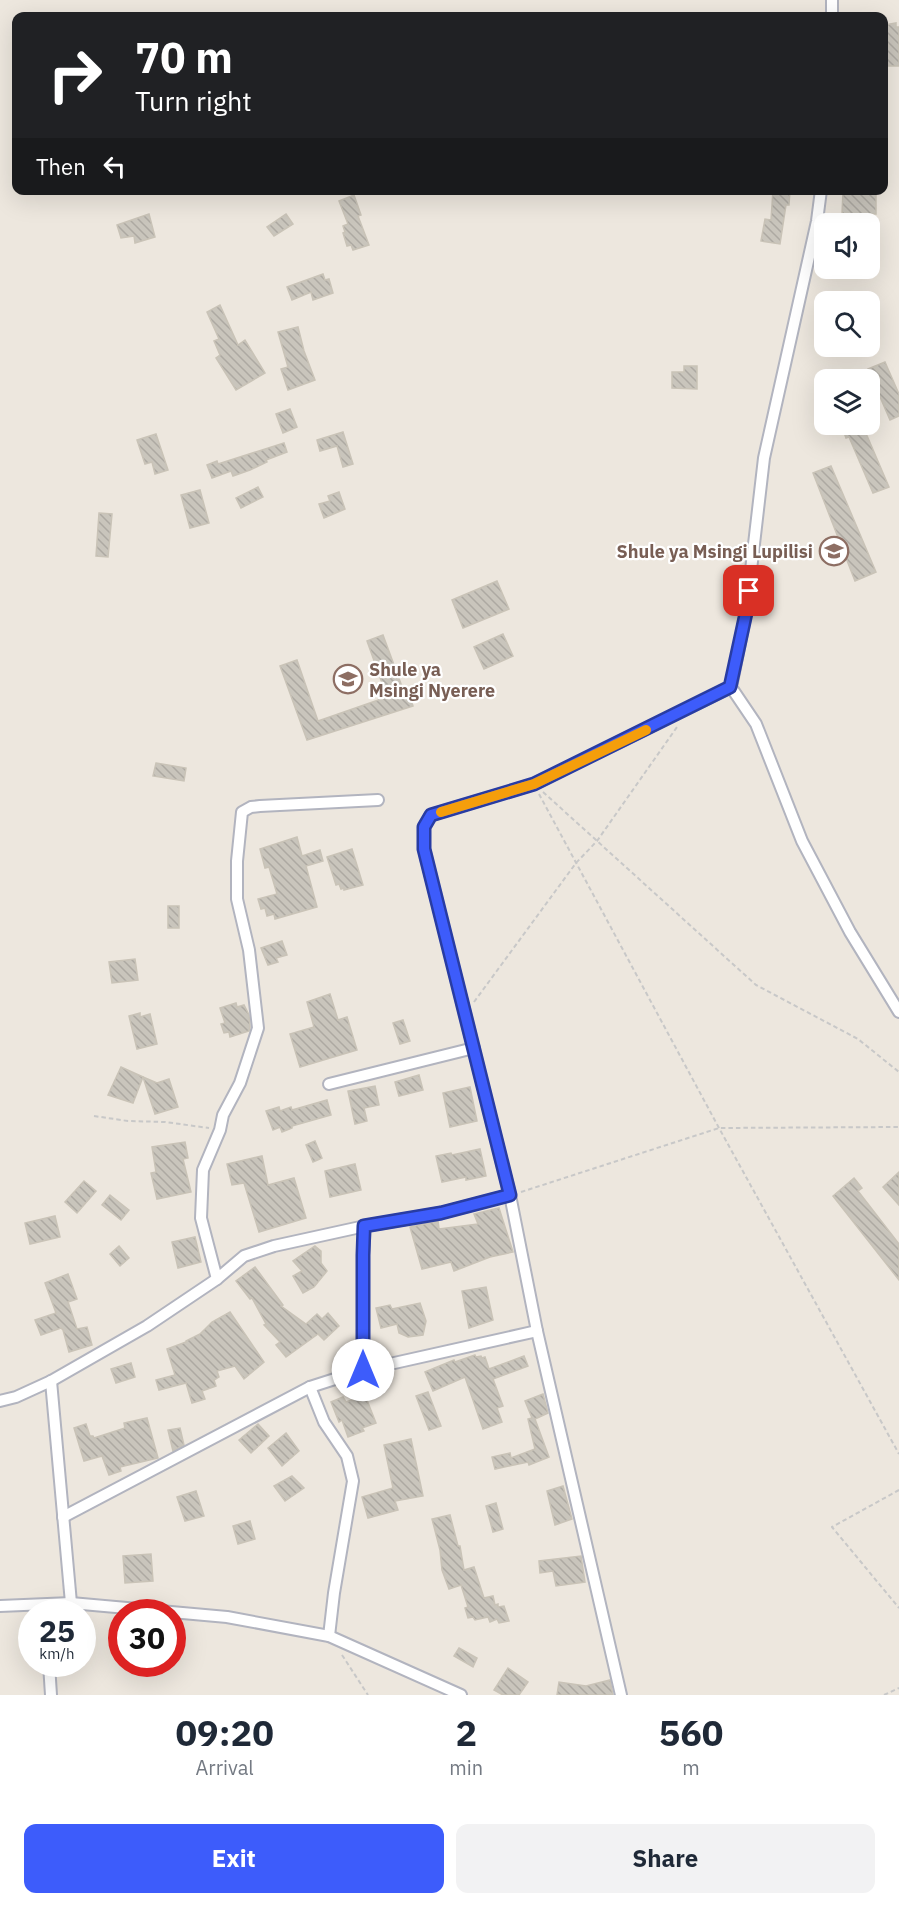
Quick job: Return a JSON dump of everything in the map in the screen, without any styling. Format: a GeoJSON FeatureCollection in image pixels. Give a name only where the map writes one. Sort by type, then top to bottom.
{"type":"FeatureCollection","features":[{"type":"Feature","properties":{"kind":"street"},"geometry":{"type":"LineString","coordinates":[[820,195],[817,221],[764,458],[746,613],[730,687],[756,724],[802,841],[850,932],[899,1012]]}},
{"type":"Feature","properties":{"kind":"street"},"geometry":{"type":"LineString","coordinates":[[621,1695],[537,1331],[510,1195],[424,849],[424,827],[431,815],[534,784],[730,687]]}},
{"type":"Feature","properties":{"kind":"street"},"geometry":{"type":"LineString","coordinates":[[217,1279],[201,1218],[203,1170],[220,1130],[223,1115],[240,1083],[258,1028],[249,950],[237,899],[237,861],[242,812],[251,807],[260,806],[378,800]]}},
{"type":"Feature","properties":{"kind":"street"},"geometry":{"type":"LineString","coordinates":[[329,1084],[474,1048]]}},
{"type":"Feature","properties":{"kind":"street"},"geometry":{"type":"LineString","coordinates":[[0,1401],[16,1397],[51,1381],[147,1326],[217,1279],[244,1257],[274,1246],[364,1226],[441,1213],[510,1195]]}},
{"type":"Feature","properties":{"kind":"street"},"geometry":{"type":"LineString","coordinates":[[363,1370],[364,1226]]}},
{"type":"Feature","properties":{"kind":"street"},"geometry":{"type":"LineString","coordinates":[[63,1517],[310,1387],[363,1370],[537,1331]]}},
{"type":"Feature","properties":{"kind":"street"},"geometry":{"type":"LineString","coordinates":[[51,1381],[71,1599]]}},
{"type":"Feature","properties":{"kind":"street"},"geometry":{"type":"LineString","coordinates":[[310,1387],[324,1422],[347,1456],[353,1481],[329,1636]]}},
{"type":"Feature","properties":{"kind":"street"},"geometry":{"type":"LineString","coordinates":[[96,1605],[226,1617],[329,1636],[461,1695]]}},
{"type":"Feature","properties":{"kind":"street"},"geometry":{"type":"LineString","coordinates":[[0,1606],[18,1607]]}},
{"type":"Feature","properties":{"kind":"street"},"geometry":{"type":"LineString","coordinates":[[50,1677],[51,1695]]}},
{"type":"Feature","properties":{"kind":"path"},"geometry":{"type":"LineString","coordinates":[[465,1013],[576,863],[597,841],[678,726]]}},
{"type":"Feature","properties":{"kind":"path"},"geometry":{"type":"LineString","coordinates":[[534,784],[756,985],[858,1039],[899,1072]]}},
{"type":"Feature","properties":{"kind":"path"},"geometry":{"type":"LineString","coordinates":[[534,784],[719,1128],[899,1454]]}},
{"type":"Feature","properties":{"kind":"path"},"geometry":{"type":"LineString","coordinates":[[94,1116],[128,1122],[197,1125],[220,1130]]}},
{"type":"Feature","properties":{"kind":"path"},"geometry":{"type":"LineString","coordinates":[[510,1195],[719,1128],[899,1126]]}},
{"type":"Feature","properties":{"kind":"path"},"geometry":{"type":"LineString","coordinates":[[899,1490],[832,1527],[899,1608]]}},
{"type":"Feature","properties":{"kind":"path"},"geometry":{"type":"LineString","coordinates":[[341,1654],[368,1695]]}},
{"type":"Feature","properties":{"kind":"path"},"geometry":{"type":"LineString","coordinates":[[884,1695],[899,1688]]}},
{"type":"Feature","properties":{"kind":"building"},"geometry":{"type":"Polygon","coordinates":[[[896,23],[896,27],[899,27],[899,66],[888,66],[888,24],[896,23]]]}},
{"type":"Feature","properties":{"kind":"building"},"geometry":{"type":"Polygon","coordinates":[[[354,195],[361,215],[358,216],[369,245],[353,250],[351,245],[347,246],[343,233],[345,232],[343,226],[348,224],[339,201],[354,195]]]}},
{"type":"Feature","properties":{"kind":"building"},"geometry":{"type":"Polygon","coordinates":[[[773,195],[790,195],[780,244],[761,241],[765,219],[771,220],[773,195]]]}},
{"type":"Feature","properties":{"kind":"building"},"geometry":{"type":"Polygon","coordinates":[[[843,195],[876,195],[876,213],[842,213],[843,195]]]}},
{"type":"Feature","properties":{"kind":"building"},"geometry":{"type":"Polygon","coordinates":[[[149,214],[155,237],[135,243],[134,236],[121,238],[117,225],[149,214]]]}},
{"type":"Feature","properties":{"kind":"building"},"geometry":{"type":"Polygon","coordinates":[[[286,214],[293,224],[274,236],[267,227],[286,214]]]}},
{"type":"Feature","properties":{"kind":"building"},"geometry":{"type":"Polygon","coordinates":[[[323,274],[325,280],[329,279],[333,293],[313,300],[311,292],[292,300],[287,287],[323,274]]]}},
{"type":"Feature","properties":{"kind":"building"},"geometry":{"type":"Polygon","coordinates":[[[220,305],[238,345],[245,340],[265,373],[236,390],[216,358],[220,355],[214,341],[219,339],[207,312],[220,305]]]}},
{"type":"Feature","properties":{"kind":"building"},"geometry":{"type":"Polygon","coordinates":[[[298,327],[315,380],[288,390],[281,369],[288,367],[278,332],[298,327]]]}},
{"type":"Feature","properties":{"kind":"building"},"geometry":{"type":"Polygon","coordinates":[[[885,362],[899,394],[899,416],[890,420],[880,397],[880,369],[868,369],[885,362]]]}},
{"type":"Feature","properties":{"kind":"building"},"geometry":{"type":"Polygon","coordinates":[[[684,366],[697,366],[697,389],[672,388],[672,372],[684,372],[684,366]]]}},
{"type":"Feature","properties":{"kind":"building"},"geometry":{"type":"Polygon","coordinates":[[[290,409],[297,427],[283,433],[276,414],[290,409]]]}},
{"type":"Feature","properties":{"kind":"building"},"geometry":{"type":"Polygon","coordinates":[[[343,432],[353,464],[343,467],[337,446],[320,451],[317,440],[343,432]]]}},
{"type":"Feature","properties":{"kind":"building"},"geometry":{"type":"Polygon","coordinates":[[[156,434],[168,470],[155,474],[152,462],[145,464],[137,440],[156,434]]]}},
{"type":"Feature","properties":{"kind":"building"},"geometry":{"type":"Polygon","coordinates":[[[845,435],[867,435],[889,487],[873,493],[849,437],[846,438],[845,435]]]}},
{"type":"Feature","properties":{"kind":"building"},"geometry":{"type":"Polygon","coordinates":[[[284,443],[287,452],[233,476],[231,471],[212,478],[207,465],[217,461],[218,464],[284,443]]]}},
{"type":"Feature","properties":{"kind":"building"},"geometry":{"type":"Polygon","coordinates":[[[831,466],[876,572],[855,581],[813,473],[831,466]]]}},
{"type":"Feature","properties":{"kind":"building"},"geometry":{"type":"Polygon","coordinates":[[[258,487],[263,497],[241,508],[236,498],[258,487]]]}},
{"type":"Feature","properties":{"kind":"building"},"geometry":{"type":"Polygon","coordinates":[[[200,490],[209,523],[190,528],[181,495],[200,490]]]}},
{"type":"Feature","properties":{"kind":"building"},"geometry":{"type":"Polygon","coordinates":[[[339,492],[345,509],[324,518],[319,504],[330,501],[328,496],[339,492]]]}},
{"type":"Feature","properties":{"kind":"building"},"geometry":{"type":"Polygon","coordinates":[[[99,513],[112,514],[108,557],[96,556],[99,513]]]}},
{"type":"Feature","properties":{"kind":"building"},"geometry":{"type":"Polygon","coordinates":[[[497,581],[509,609],[463,628],[452,600],[497,581]]]}},
{"type":"Feature","properties":{"kind":"building"},"geometry":{"type":"Polygon","coordinates":[[[503,634],[513,656],[484,669],[474,647],[503,634]]]}},
{"type":"Feature","properties":{"kind":"building"},"geometry":{"type":"Polygon","coordinates":[[[383,635],[404,692],[408,690],[413,706],[307,740],[280,666],[297,660],[318,721],[387,697],[367,641],[383,635]]]}},
{"type":"Feature","properties":{"kind":"building"},"geometry":{"type":"Polygon","coordinates":[[[156,763],[186,768],[184,781],[153,776],[156,763]]]}},
{"type":"Feature","properties":{"kind":"building"},"geometry":{"type":"Polygon","coordinates":[[[297,837],[302,856],[320,850],[323,861],[306,866],[317,907],[275,919],[274,914],[267,916],[265,908],[261,909],[258,899],[277,894],[269,867],[265,868],[260,849],[297,837]]]}},
{"type":"Feature","properties":{"kind":"building"},"geometry":{"type":"Polygon","coordinates":[[[352,849],[363,885],[344,890],[339,884],[336,885],[327,857],[352,849]]]}},
{"type":"Feature","properties":{"kind":"building"},"geometry":{"type":"Polygon","coordinates":[[[168,906],[179,906],[179,928],[168,928],[168,906]]]}},
{"type":"Feature","properties":{"kind":"building"},"geometry":{"type":"Polygon","coordinates":[[[282,941],[287,955],[276,958],[278,962],[268,965],[261,948],[282,941]]]}},
{"type":"Feature","properties":{"kind":"building"},"geometry":{"type":"Polygon","coordinates":[[[135,959],[138,980],[112,983],[109,962],[135,959]]]}},
{"type":"Feature","properties":{"kind":"building"},"geometry":{"type":"Polygon","coordinates":[[[330,994],[338,1020],[347,1017],[357,1050],[300,1067],[290,1034],[314,1027],[307,1002],[330,994]]]}},
{"type":"Feature","properties":{"kind":"building"},"geometry":{"type":"Polygon","coordinates":[[[236,1003],[237,1007],[244,1005],[249,1015],[250,1027],[249,1031],[230,1037],[229,1032],[224,1033],[221,1024],[225,1023],[220,1008],[236,1003]]]}},
{"type":"Feature","properties":{"kind":"building"},"geometry":{"type":"Polygon","coordinates":[[[140,1013],[140,1017],[150,1014],[157,1044],[137,1049],[129,1016],[140,1013]]]}},
{"type":"Feature","properties":{"kind":"building"},"geometry":{"type":"Polygon","coordinates":[[[403,1020],[410,1041],[400,1044],[393,1023],[403,1020]]]}},
{"type":"Feature","properties":{"kind":"building"},"geometry":{"type":"Polygon","coordinates":[[[121,1067],[143,1077],[133,1103],[108,1095],[121,1067]]]}},
{"type":"Feature","properties":{"kind":"building"},"geometry":{"type":"Polygon","coordinates":[[[419,1075],[423,1090],[399,1096],[395,1082],[419,1075]]]}},
{"type":"Feature","properties":{"kind":"building"},"geometry":{"type":"Polygon","coordinates":[[[143,1077],[157,1083],[169,1079],[178,1107],[155,1114],[143,1077]]]}},
{"type":"Feature","properties":{"kind":"building"},"geometry":{"type":"Polygon","coordinates":[[[375,1086],[379,1105],[364,1108],[367,1121],[355,1124],[348,1091],[375,1086]]]}},
{"type":"Feature","properties":{"kind":"building"},"geometry":{"type":"Polygon","coordinates":[[[470,1087],[477,1121],[450,1127],[443,1093],[470,1087]]]}},
{"type":"Feature","properties":{"kind":"building"},"geometry":{"type":"Polygon","coordinates":[[[327,1100],[331,1115],[292,1126],[282,1132],[280,1127],[273,1130],[266,1111],[279,1107],[280,1111],[291,1107],[292,1110],[327,1100]]]}},
{"type":"Feature","properties":{"kind":"building"},"geometry":{"type":"Polygon","coordinates":[[[315,1141],[322,1158],[313,1162],[306,1145],[315,1141]]]}},
{"type":"Feature","properties":{"kind":"building"},"geometry":{"type":"Polygon","coordinates":[[[185,1142],[188,1158],[183,1159],[191,1192],[157,1199],[151,1173],[156,1172],[152,1147],[185,1142]]]}},
{"type":"Feature","properties":{"kind":"building"},"geometry":{"type":"Polygon","coordinates":[[[480,1149],[486,1176],[442,1182],[436,1156],[480,1149]]]}},
{"type":"Feature","properties":{"kind":"building"},"geometry":{"type":"Polygon","coordinates":[[[262,1156],[268,1185],[294,1178],[306,1218],[259,1232],[244,1183],[232,1185],[227,1164],[262,1156]]]}},
{"type":"Feature","properties":{"kind":"building"},"geometry":{"type":"Polygon","coordinates":[[[355,1164],[361,1190],[330,1197],[325,1171],[355,1164]]]}},
{"type":"Feature","properties":{"kind":"building"},"geometry":{"type":"Polygon","coordinates":[[[899,1172],[899,1205],[883,1187],[899,1172]]]}},
{"type":"Feature","properties":{"kind":"building"},"geometry":{"type":"Polygon","coordinates":[[[854,1178],[862,1188],[858,1191],[899,1244],[899,1280],[833,1196],[854,1178]]]}},
{"type":"Feature","properties":{"kind":"building"},"geometry":{"type":"Polygon","coordinates":[[[84,1181],[96,1191],[77,1213],[65,1202],[84,1181]]]}},
{"type":"Feature","properties":{"kind":"building"},"geometry":{"type":"Polygon","coordinates":[[[110,1195],[129,1210],[121,1220],[102,1205],[110,1195]]]}},
{"type":"Feature","properties":{"kind":"building"},"geometry":{"type":"Polygon","coordinates":[[[499,1208],[513,1252],[490,1257],[454,1271],[451,1262],[422,1269],[410,1227],[438,1221],[439,1229],[478,1224],[474,1214],[499,1208]]]}},
{"type":"Feature","properties":{"kind":"building"},"geometry":{"type":"Polygon","coordinates":[[[55,1216],[60,1237],[30,1244],[25,1223],[55,1216]]]}},
{"type":"Feature","properties":{"kind":"building"},"geometry":{"type":"Polygon","coordinates":[[[195,1237],[201,1262],[178,1268],[172,1242],[195,1237]]]}},
{"type":"Feature","properties":{"kind":"building"},"geometry":{"type":"Polygon","coordinates":[[[119,1246],[129,1258],[120,1266],[110,1254],[119,1246]]]}},
{"type":"Feature","properties":{"kind":"building"},"geometry":{"type":"Polygon","coordinates":[[[315,1246],[321,1251],[321,1263],[327,1271],[314,1287],[303,1293],[293,1276],[302,1271],[293,1261],[315,1246]]]}},
{"type":"Feature","properties":{"kind":"building"},"geometry":{"type":"Polygon","coordinates":[[[255,1267],[283,1305],[281,1306],[306,1324],[317,1314],[322,1319],[328,1313],[339,1326],[324,1340],[318,1334],[286,1357],[276,1345],[280,1342],[264,1325],[266,1324],[252,1298],[250,1299],[236,1281],[255,1267]]]}},
{"type":"Feature","properties":{"kind":"building"},"geometry":{"type":"Polygon","coordinates":[[[68,1274],[77,1299],[68,1302],[77,1329],[87,1327],[92,1345],[69,1352],[61,1328],[41,1335],[35,1320],[56,1313],[45,1283],[68,1274]]]}},
{"type":"Feature","properties":{"kind":"building"},"geometry":{"type":"Polygon","coordinates":[[[486,1287],[493,1320],[469,1328],[462,1291],[486,1287]]]}},
{"type":"Feature","properties":{"kind":"building"},"geometry":{"type":"Polygon","coordinates":[[[420,1303],[426,1321],[423,1335],[408,1337],[399,1333],[397,1324],[381,1328],[376,1308],[390,1305],[392,1309],[420,1303]]]}},
{"type":"Feature","properties":{"kind":"building"},"geometry":{"type":"Polygon","coordinates":[[[230,1312],[264,1362],[244,1379],[235,1366],[217,1371],[219,1377],[214,1380],[216,1386],[202,1391],[205,1399],[192,1403],[186,1383],[159,1390],[156,1380],[175,1375],[167,1349],[200,1334],[212,1322],[230,1312]]]}},
{"type":"Feature","properties":{"kind":"building"},"geometry":{"type":"Polygon","coordinates":[[[475,1355],[485,1357],[489,1369],[524,1356],[528,1366],[493,1379],[503,1406],[497,1408],[502,1422],[483,1429],[465,1377],[433,1391],[425,1372],[454,1360],[455,1362],[475,1355]]]}},
{"type":"Feature","properties":{"kind":"building"},"geometry":{"type":"Polygon","coordinates":[[[131,1363],[135,1377],[116,1383],[111,1369],[131,1363]]]}},
{"type":"Feature","properties":{"kind":"building"},"geometry":{"type":"Polygon","coordinates":[[[428,1392],[441,1426],[429,1430],[416,1396],[428,1392]]]}},
{"type":"Feature","properties":{"kind":"building"},"geometry":{"type":"Polygon","coordinates":[[[543,1394],[548,1413],[535,1419],[549,1457],[529,1465],[528,1462],[495,1469],[492,1457],[510,1453],[511,1458],[535,1449],[528,1419],[532,1418],[525,1401],[543,1394]]]}},
{"type":"Feature","properties":{"kind":"building"},"geometry":{"type":"Polygon","coordinates":[[[365,1395],[376,1423],[348,1437],[342,1420],[339,1422],[331,1402],[343,1397],[346,1402],[365,1395]]]}},
{"type":"Feature","properties":{"kind":"building"},"geometry":{"type":"Polygon","coordinates":[[[147,1418],[158,1458],[120,1467],[121,1471],[109,1475],[102,1456],[84,1461],[74,1428],[86,1424],[90,1436],[94,1438],[125,1428],[124,1423],[147,1418]]]}},
{"type":"Feature","properties":{"kind":"building"},"geometry":{"type":"Polygon","coordinates":[[[258,1424],[269,1436],[251,1453],[239,1440],[258,1424]]]}},
{"type":"Feature","properties":{"kind":"building"},"geometry":{"type":"Polygon","coordinates":[[[180,1428],[184,1445],[173,1451],[168,1430],[180,1428]]]}},
{"type":"Feature","properties":{"kind":"building"},"geometry":{"type":"Polygon","coordinates":[[[286,1433],[299,1451],[282,1466],[268,1448],[286,1433]]]}},
{"type":"Feature","properties":{"kind":"building"},"geometry":{"type":"Polygon","coordinates":[[[411,1439],[423,1496],[395,1501],[398,1510],[368,1518],[362,1497],[393,1488],[384,1445],[411,1439]]]}},
{"type":"Feature","properties":{"kind":"building"},"geometry":{"type":"Polygon","coordinates":[[[292,1476],[304,1488],[285,1501],[274,1486],[292,1476]]]}},
{"type":"Feature","properties":{"kind":"building"},"geometry":{"type":"Polygon","coordinates":[[[563,1486],[572,1519],[555,1525],[547,1491],[563,1486]]]}},
{"type":"Feature","properties":{"kind":"building"},"geometry":{"type":"Polygon","coordinates":[[[196,1491],[204,1516],[185,1521],[177,1497],[196,1491]]]}},
{"type":"Feature","properties":{"kind":"building"},"geometry":{"type":"Polygon","coordinates":[[[496,1503],[503,1529],[493,1532],[486,1506],[496,1503]]]}},
{"type":"Feature","properties":{"kind":"building"},"geometry":{"type":"Polygon","coordinates":[[[450,1515],[458,1546],[460,1546],[464,1570],[474,1567],[484,1598],[493,1596],[495,1605],[504,1606],[509,1621],[499,1623],[497,1619],[490,1622],[488,1617],[475,1620],[473,1617],[468,1618],[465,1608],[468,1607],[461,1585],[449,1589],[442,1570],[440,1550],[432,1519],[450,1515]]]}},
{"type":"Feature","properties":{"kind":"building"},"geometry":{"type":"Polygon","coordinates":[[[250,1521],[255,1539],[238,1544],[233,1526],[250,1521]]]}},
{"type":"Feature","properties":{"kind":"building"},"geometry":{"type":"Polygon","coordinates":[[[151,1554],[153,1581],[125,1583],[123,1556],[151,1554]]]}},
{"type":"Feature","properties":{"kind":"building"},"geometry":{"type":"Polygon","coordinates":[[[581,1556],[585,1582],[556,1586],[553,1571],[540,1573],[539,1561],[581,1556]]]}},
{"type":"Feature","properties":{"kind":"building"},"geometry":{"type":"Polygon","coordinates":[[[459,1648],[477,1658],[473,1667],[454,1656],[459,1648]]]}},
{"type":"Feature","properties":{"kind":"building"},"geometry":{"type":"Polygon","coordinates":[[[508,1668],[528,1682],[519,1695],[503,1695],[494,1690],[508,1668]]]}},
{"type":"Feature","properties":{"kind":"building"},"geometry":{"type":"Polygon","coordinates":[[[610,1680],[613,1695],[557,1695],[559,1682],[586,1686],[610,1680]]]}},
{"type":"Feature","properties":{"kind":"slow traffic"},"geometry":{"type":"LineString","coordinates":[[441,812],[534,784],[646,730]]}},
{"type":"Feature","properties":{"kind":"place","name":"Shule ya Msingi Lupilisi"},"geometry":{"type":"Point","coordinates":[834,551]}},
{"type":"Feature","properties":{"kind":"place","name":"Shule ya Msingi Nyerere"},"geometry":{"type":"Point","coordinates":[348,679]}},
{"type":"Feature","properties":{"kind":"route"},"geometry":{"type":"LineString","coordinates":[[363,1370],[364,1226],[441,1213],[510,1195],[424,849],[424,827],[431,815],[534,784],[662,723],[730,687],[749,591]]}}]}
